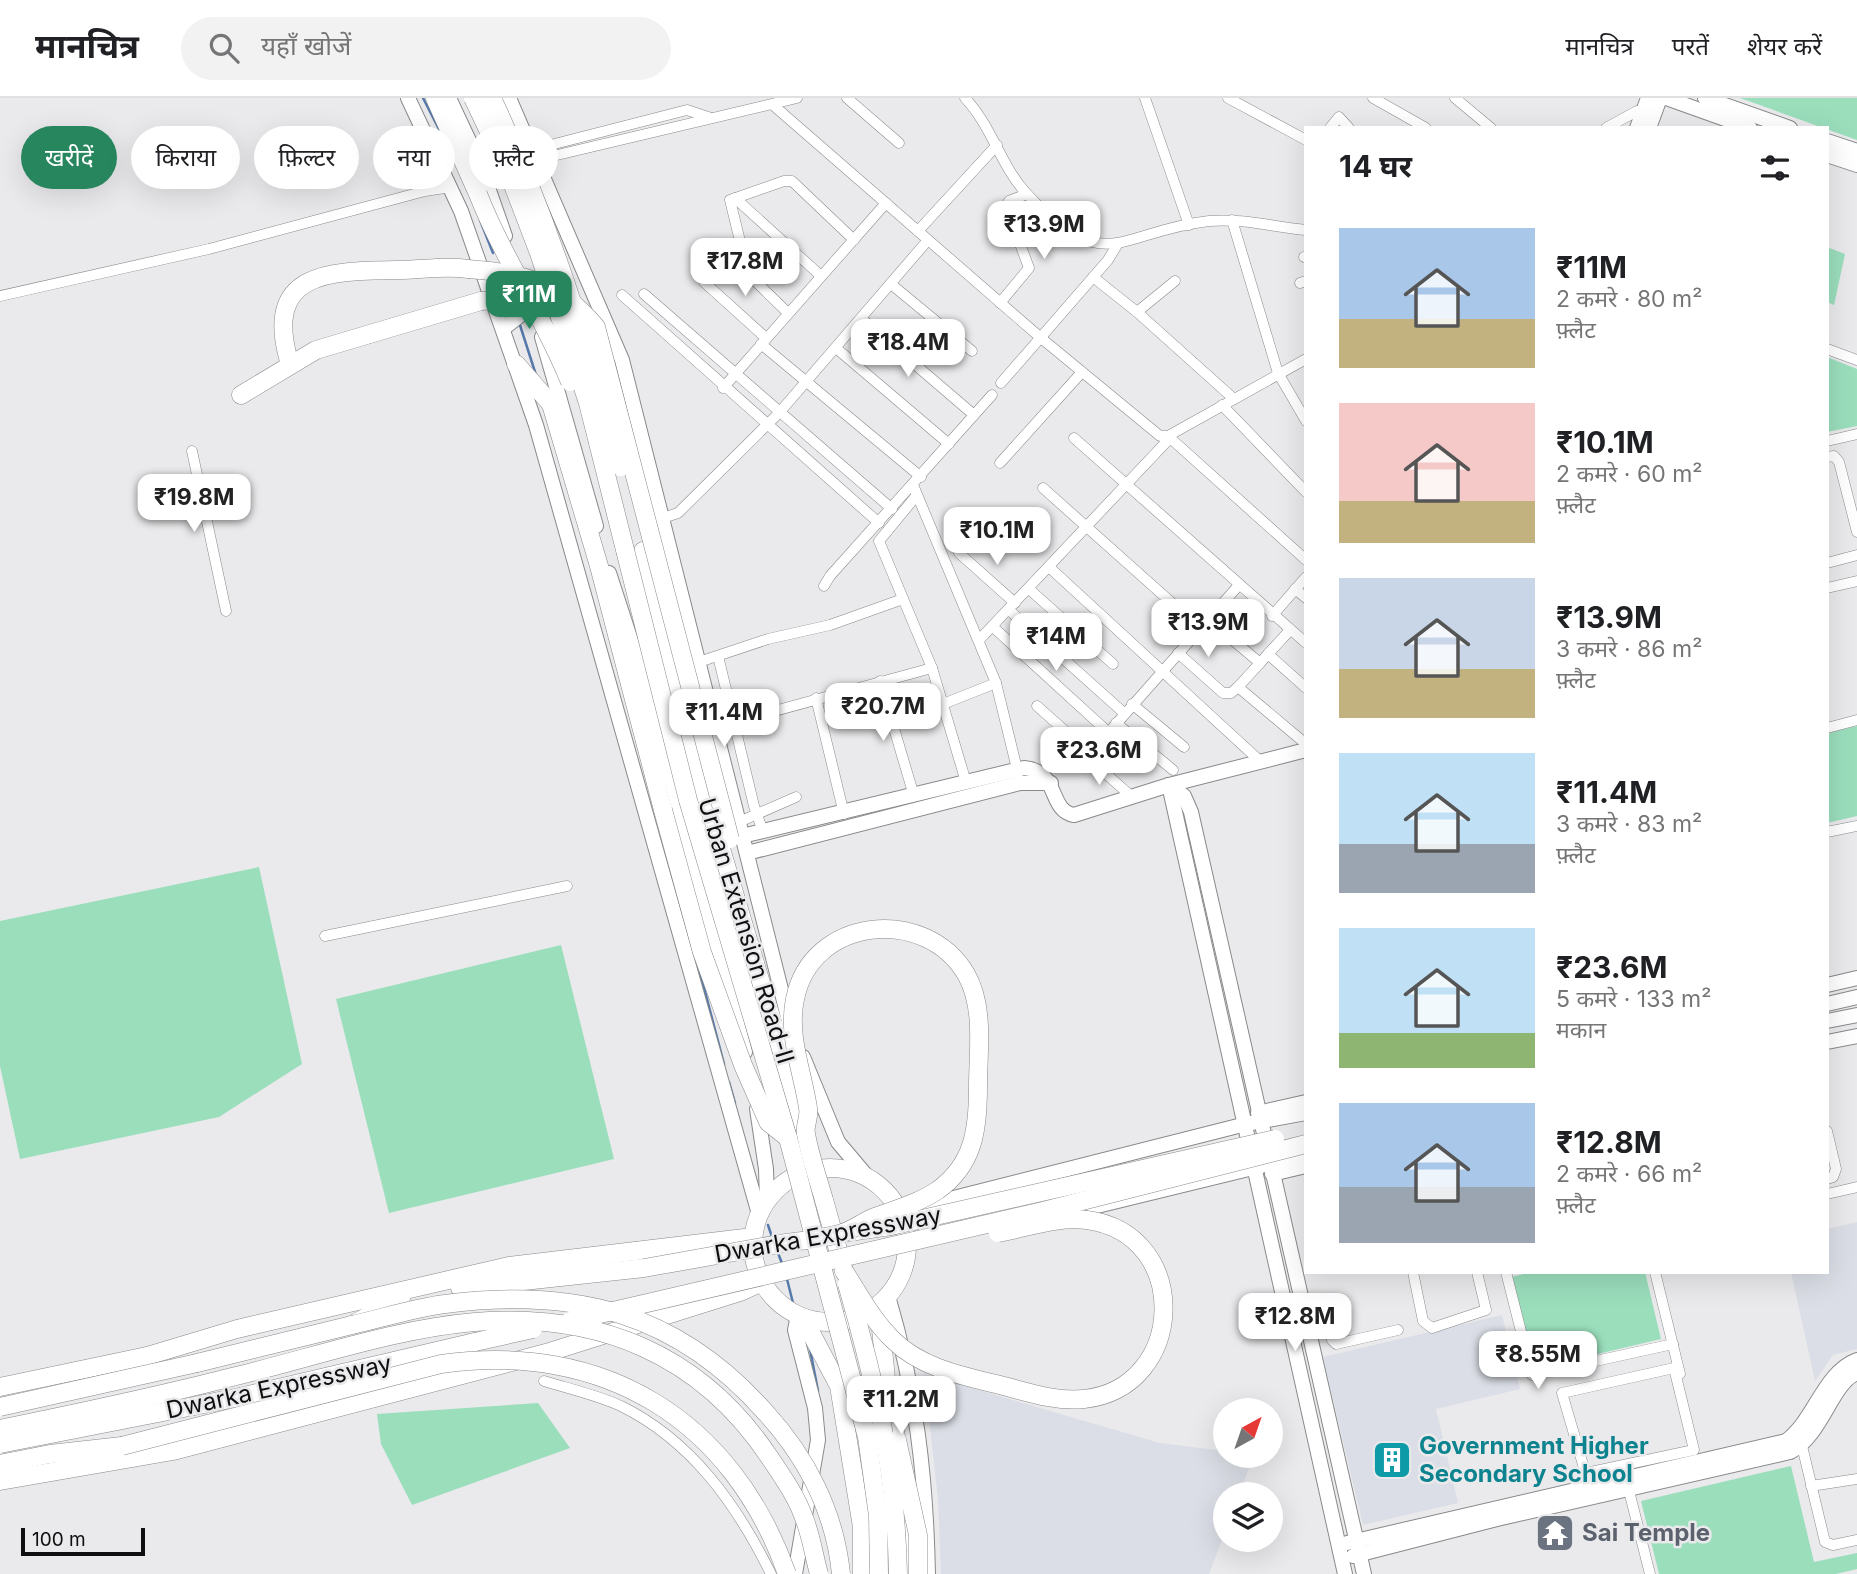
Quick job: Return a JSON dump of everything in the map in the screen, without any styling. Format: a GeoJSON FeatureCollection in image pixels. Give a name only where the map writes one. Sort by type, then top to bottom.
{"type":"FeatureCollection","features":[{"type":"Feature","properties":{"kind":"highway"},"geometry":{"type":"LineString","coordinates":[[435,98],[497,242],[558,352],[572,387],[588,403]]}},
{"type":"Feature","properties":{"kind":"highway","name":"Urban Extension Road-II"},"geometry":{"type":"LineString","coordinates":[[473,98],[508,172],[539,253],[588,403],[688,800],[844,1271],[874,1382],[890,1455],[897,1517],[898,1574]]}},
{"type":"Feature","properties":{"kind":"highway","name":"Urban Extension Road-II"},"geometry":{"type":"LineString","coordinates":[[492,98],[524,168],[585,337],[797,1135],[867,1437],[878,1516],[879,1574]]}},
{"type":"Feature","properties":{"kind":"highway"},"geometry":{"type":"LineString","coordinates":[[289,361],[283,341],[284,305],[295,290],[312,281],[344,273],[456,267],[506,272],[553,288],[578,306],[596,327],[619,404],[641,502],[730,839],[727,871]]}},
{"type":"Feature","properties":{"kind":"highway"},"geometry":{"type":"LineString","coordinates":[[241,395],[316,350],[481,301],[517,298],[547,303],[596,327]]}},
{"type":"Feature","properties":{"kind":"highway"},"geometry":{"type":"LineString","coordinates":[[516,364],[543,395],[598,566],[702,952],[743,1065],[768,1122],[797,1135],[809,1111],[801,1083],[793,1032],[794,999],[813,963],[837,941],[867,929],[901,928],[939,944],[966,975],[978,1011],[978,1115],[974,1144],[964,1165],[937,1190],[842,1233]]}},
{"type":"Feature","properties":{"kind":"highway","name":"Dwarka Expressway"},"geometry":{"type":"LineString","coordinates":[[352,1325],[396,1299],[446,1290],[644,1268],[842,1233],[990,1204],[1304,1132]]}},
{"type":"Feature","properties":{"kind":"highway","name":"Dwarka Expressway"},"geometry":{"type":"LineString","coordinates":[[0,1444],[190,1408],[363,1370],[958,1231],[1304,1144]]}},
{"type":"Feature","properties":{"kind":"highway"},"geometry":{"type":"LineString","coordinates":[[828,1168],[850,1171],[870,1180],[887,1194],[899,1212],[907,1250],[904,1266],[883,1301],[861,1316],[842,1322],[822,1322],[801,1317],[773,1297],[762,1282],[754,1260],[753,1237],[763,1207],[793,1177],[828,1168]]}},
{"type":"Feature","properties":{"kind":"highway"},"geometry":{"type":"LineString","coordinates":[[844,1271],[876,1319],[908,1352],[943,1369],[978,1380],[1053,1398],[1086,1399],[1116,1390],[1135,1376],[1150,1358],[1161,1334],[1166,1313],[1163,1290],[1153,1263],[1128,1237],[1088,1220],[1068,1219],[994,1234],[958,1231]]}},
{"type":"Feature","properties":{"kind":"highway"},"geometry":{"type":"LineString","coordinates":[[0,1387],[147,1356],[237,1329],[509,1266],[753,1237]]}},
{"type":"Feature","properties":{"kind":"highway"},"geometry":{"type":"LineString","coordinates":[[0,1481],[173,1451],[434,1383],[589,1340],[740,1292],[762,1282]]}},
{"type":"Feature","properties":{"kind":"highway","name":"Dwarka Expressway"},"geometry":{"type":"LineString","coordinates":[[0,1407],[442,1304],[489,1299],[544,1300],[592,1306],[660,1328],[693,1346],[752,1396],[800,1456],[835,1533],[841,1574]]}},
{"type":"Feature","properties":{"kind":"highway"},"geometry":{"type":"LineString","coordinates":[[883,1301],[886,1379],[903,1481],[909,1574]]}},
{"type":"Feature","properties":{"kind":"highway"},"geometry":{"type":"LineString","coordinates":[[801,1317],[839,1386],[862,1527],[862,1574]]}},
{"type":"Feature","properties":{"kind":"highway","name":"Dwarka Expressway"},"geometry":{"type":"LineString","coordinates":[[0,1429],[231,1378],[433,1328],[475,1322],[535,1321],[580,1326],[649,1348],[709,1387],[735,1412],[779,1472],[804,1517],[819,1574]]}},
{"type":"Feature","properties":{"kind":"highway"},"geometry":{"type":"LineString","coordinates":[[0,1464],[50,1454],[122,1446],[441,1364],[480,1359],[552,1363],[590,1372],[627,1387],[691,1429],[722,1458],[748,1493],[765,1521],[788,1574]]}},
{"type":"Feature","properties":{"kind":"highway"},"geometry":{"type":"LineString","coordinates":[[874,1382],[885,1398],[908,1480],[918,1535],[918,1574]]}},
{"type":"Feature","properties":{"kind":"street"},"geometry":{"type":"LineString","coordinates":[[408,98],[422,126]]}},
{"type":"Feature","properties":{"kind":"street"},"geometry":{"type":"LineString","coordinates":[[449,98],[479,162],[550,359],[610,575],[646,687],[736,1014],[759,1118],[763,1207]]}},
{"type":"Feature","properties":{"kind":"street"},"geometry":{"type":"LineString","coordinates":[[509,98],[521,126]]}},
{"type":"Feature","properties":{"kind":"street"},"geometry":{"type":"LineString","coordinates":[[558,148],[687,110],[711,118],[797,98]]}},
{"type":"Feature","properties":{"kind":"street"},"geometry":{"type":"LineString","coordinates":[[846,98],[899,143]]}},
{"type":"Feature","properties":{"kind":"street"},"geometry":{"type":"LineString","coordinates":[[965,98],[1027,194],[1083,240],[1092,244],[1117,245],[1189,225],[1232,220],[1304,230]]}},
{"type":"Feature","properties":{"kind":"street"},"geometry":{"type":"LineString","coordinates":[[1145,98],[1189,225]]}},
{"type":"Feature","properties":{"kind":"street"},"geometry":{"type":"LineString","coordinates":[[1228,98],[1304,139]]}},
{"type":"Feature","properties":{"kind":"street"},"geometry":{"type":"LineString","coordinates":[[1455,98],[1488,126]]}},
{"type":"Feature","properties":{"kind":"street"},"geometry":{"type":"LineString","coordinates":[[1666,98],[1744,126]]}},
{"type":"Feature","properties":{"kind":"street"},"geometry":{"type":"LineString","coordinates":[[1705,98],[1784,126]]}},
{"type":"Feature","properties":{"kind":"street"},"geometry":{"type":"LineString","coordinates":[[1375,99],[1422,126]]}},
{"type":"Feature","properties":{"kind":"street"},"geometry":{"type":"LineString","coordinates":[[773,105],[1041,338],[1155,433],[1169,437],[1304,558]]}},
{"type":"Feature","properties":{"kind":"street"},"geometry":{"type":"LineString","coordinates":[[1610,126],[1652,105]]}},
{"type":"Feature","properties":{"kind":"street"},"geometry":{"type":"LineString","coordinates":[[1638,126],[1652,105]]}},
{"type":"Feature","properties":{"kind":"street"},"geometry":{"type":"LineString","coordinates":[[1649,126],[1652,105]]}},
{"type":"Feature","properties":{"kind":"street"},"geometry":{"type":"LineString","coordinates":[[1332,126],[1339,117],[1347,126]]}},
{"type":"Feature","properties":{"kind":"street"},"geometry":{"type":"LineString","coordinates":[[1829,142],[1857,151]]}},
{"type":"Feature","properties":{"kind":"street"},"geometry":{"type":"LineString","coordinates":[[918,232],[997,145]]}},
{"type":"Feature","properties":{"kind":"street"},"geometry":{"type":"LineString","coordinates":[[1829,156],[1857,165]]}},
{"type":"Feature","properties":{"kind":"street"},"geometry":{"type":"LineString","coordinates":[[788,313],[748,274],[729,201],[784,181],[792,181],[853,240]]}},
{"type":"Feature","properties":{"kind":"street"},"geometry":{"type":"LineString","coordinates":[[0,296],[209,249],[438,189]]}},
{"type":"Feature","properties":{"kind":"street"},"geometry":{"type":"LineString","coordinates":[[452,189],[516,364],[763,1207]]}},
{"type":"Feature","properties":{"kind":"street"},"geometry":{"type":"LineString","coordinates":[[548,189],[622,360],[788,1021],[838,1142],[870,1180]]}},
{"type":"Feature","properties":{"kind":"street"},"geometry":{"type":"LineString","coordinates":[[1000,303],[1029,268],[1006,206],[1009,201],[1027,194]]}},
{"type":"Feature","properties":{"kind":"street"},"geometry":{"type":"LineString","coordinates":[[735,198],[821,276]]}},
{"type":"Feature","properties":{"kind":"street"},"geometry":{"type":"LineString","coordinates":[[723,388],[886,203]]}},
{"type":"Feature","properties":{"kind":"street"},"geometry":{"type":"LineString","coordinates":[[1232,220],[1278,373],[1304,418]]}},
{"type":"Feature","properties":{"kind":"street"},"geometry":{"type":"LineString","coordinates":[[663,518],[684,507],[779,413],[928,240]]}},
{"type":"Feature","properties":{"kind":"street"},"geometry":{"type":"LineString","coordinates":[[1001,383],[1093,277],[1117,245]]}},
{"type":"Feature","properties":{"kind":"street"},"geometry":{"type":"LineString","coordinates":[[1093,277],[1234,398]]}},
{"type":"Feature","properties":{"kind":"street"},"geometry":{"type":"LineString","coordinates":[[1137,312],[1175,281]]}},
{"type":"Feature","properties":{"kind":"street"},"geometry":{"type":"LineString","coordinates":[[704,282],[806,382],[921,477]]}},
{"type":"Feature","properties":{"kind":"street"},"geometry":{"type":"LineString","coordinates":[[891,284],[972,351]]}},
{"type":"Feature","properties":{"kind":"street"},"geometry":{"type":"LineString","coordinates":[[644,294],[892,509]]}},
{"type":"Feature","properties":{"kind":"street"},"geometry":{"type":"LineString","coordinates":[[622,295],[723,388],[878,523]]}},
{"type":"Feature","properties":{"kind":"street"},"geometry":{"type":"LineString","coordinates":[[504,328],[532,306]]}},
{"type":"Feature","properties":{"kind":"street"},"geometry":{"type":"LineString","coordinates":[[862,319],[974,415]]}},
{"type":"Feature","properties":{"kind":"street"},"geometry":{"type":"LineString","coordinates":[[836,348],[949,444]]}},
{"type":"Feature","properties":{"kind":"street"},"geometry":{"type":"LineString","coordinates":[[1829,350],[1857,360]]}},
{"type":"Feature","properties":{"kind":"street"},"geometry":{"type":"LineString","coordinates":[[980,639],[1169,437],[1304,360]]}},
{"type":"Feature","properties":{"kind":"street"},"geometry":{"type":"LineString","coordinates":[[1000,463],[1082,372]]}},
{"type":"Feature","properties":{"kind":"street"},"geometry":{"type":"LineString","coordinates":[[966,782],[932,668],[880,541],[921,477],[992,395]]}},
{"type":"Feature","properties":{"kind":"street"},"geometry":{"type":"LineString","coordinates":[[1222,405],[1304,490]]}},
{"type":"Feature","properties":{"kind":"street"},"geometry":{"type":"LineString","coordinates":[[1829,441],[1857,434]]}},
{"type":"Feature","properties":{"kind":"street"},"geometry":{"type":"LineString","coordinates":[[1074,438],[1272,616],[1304,641]]}},
{"type":"Feature","properties":{"kind":"street"},"geometry":{"type":"LineString","coordinates":[[192,451],[226,611]]}},
{"type":"Feature","properties":{"kind":"street"},"geometry":{"type":"LineString","coordinates":[[1829,457],[1834,456],[1839,462],[1857,532]]}},
{"type":"Feature","properties":{"kind":"street"},"geometry":{"type":"LineString","coordinates":[[1043,488],[1200,628]]}},
{"type":"Feature","properties":{"kind":"street"},"geometry":{"type":"LineString","coordinates":[[824,586],[878,523],[915,490]]}},
{"type":"Feature","properties":{"kind":"street"},"geometry":{"type":"LineString","coordinates":[[915,490],[980,639],[996,683],[1020,776]]}},
{"type":"Feature","properties":{"kind":"street"},"geometry":{"type":"LineString","coordinates":[[959,553],[1124,713]]}},
{"type":"Feature","properties":{"kind":"street"},"geometry":{"type":"LineString","coordinates":[[1829,562],[1857,555]]}},
{"type":"Feature","properties":{"kind":"street"},"geometry":{"type":"LineString","coordinates":[[1049,567],[1261,762]]}},
{"type":"Feature","properties":{"kind":"street"},"geometry":{"type":"LineString","coordinates":[[1272,616],[1304,580]]}},
{"type":"Feature","properties":{"kind":"street"},"geometry":{"type":"LineString","coordinates":[[1829,588],[1857,581]]}},
{"type":"Feature","properties":{"kind":"street"},"geometry":{"type":"LineString","coordinates":[[1131,796],[1087,757],[1239,585]]}},
{"type":"Feature","properties":{"kind":"street"},"geometry":{"type":"LineString","coordinates":[[1029,589],[1114,664]]}},
{"type":"Feature","properties":{"kind":"street"},"geometry":{"type":"LineString","coordinates":[[1295,589],[1304,596]]}},
{"type":"Feature","properties":{"kind":"street"},"geometry":{"type":"LineString","coordinates":[[699,662],[768,639],[830,625],[903,599]]}},
{"type":"Feature","properties":{"kind":"street"},"geometry":{"type":"LineString","coordinates":[[1208,620],[1260,663]]}},
{"type":"Feature","properties":{"kind":"street"},"geometry":{"type":"LineString","coordinates":[[992,626],[1108,732]]}},
{"type":"Feature","properties":{"kind":"street"},"geometry":{"type":"LineString","coordinates":[[1178,653],[1226,694],[1238,687],[1290,630]]}},
{"type":"Feature","properties":{"kind":"street"},"geometry":{"type":"LineString","coordinates":[[1268,654],[1304,686]]}},
{"type":"Feature","properties":{"kind":"street"},"geometry":{"type":"LineString","coordinates":[[718,656],[756,815],[763,832]]}},
{"type":"Feature","properties":{"kind":"street"},"geometry":{"type":"LineString","coordinates":[[716,727],[932,668]]}},
{"type":"Feature","properties":{"kind":"street"},"geometry":{"type":"LineString","coordinates":[[880,681],[914,796]]}},
{"type":"Feature","properties":{"kind":"street"},"geometry":{"type":"LineString","coordinates":[[943,704],[996,683]]}},
{"type":"Feature","properties":{"kind":"street"},"geometry":{"type":"LineString","coordinates":[[1238,687],[1304,742]]}},
{"type":"Feature","properties":{"kind":"street"},"geometry":{"type":"LineString","coordinates":[[816,698],[844,814]]}},
{"type":"Feature","properties":{"kind":"street"},"geometry":{"type":"LineString","coordinates":[[1132,704],[1184,747]]}},
{"type":"Feature","properties":{"kind":"street"},"geometry":{"type":"LineString","coordinates":[[1037,706],[1090,753]]}},
{"type":"Feature","properties":{"kind":"street"},"geometry":{"type":"LineString","coordinates":[[1829,727],[1857,720]]}},
{"type":"Feature","properties":{"kind":"street"},"geometry":{"type":"LineString","coordinates":[[1116,723],[1173,770]]}},
{"type":"Feature","properties":{"kind":"street"},"geometry":{"type":"LineString","coordinates":[[747,853],[1035,770],[1051,783],[1061,808],[1069,815],[1169,785],[1304,751]]}},
{"type":"Feature","properties":{"kind":"street"},"geometry":{"type":"LineString","coordinates":[[741,829],[763,832],[966,782],[1020,776]]}},
{"type":"Feature","properties":{"kind":"street"},"geometry":{"type":"LineString","coordinates":[[1169,785],[1188,801],[1252,1079],[1255,1168],[1345,1574]]}},
{"type":"Feature","properties":{"kind":"street"},"geometry":{"type":"LineString","coordinates":[[1169,785],[1237,1083],[1255,1120],[1271,1169],[1364,1574]]}},
{"type":"Feature","properties":{"kind":"street"},"geometry":{"type":"LineString","coordinates":[[741,829],[756,815],[796,797]]}},
{"type":"Feature","properties":{"kind":"street"},"geometry":{"type":"LineString","coordinates":[[1829,832],[1857,826]]}},
{"type":"Feature","properties":{"kind":"street"},"geometry":{"type":"LineString","coordinates":[[325,936],[567,886]]}},
{"type":"Feature","properties":{"kind":"street"},"geometry":{"type":"LineString","coordinates":[[1829,985],[1857,978]]}},
{"type":"Feature","properties":{"kind":"street"},"geometry":{"type":"LineString","coordinates":[[1829,1004],[1857,997]]}},
{"type":"Feature","properties":{"kind":"street"},"geometry":{"type":"LineString","coordinates":[[1829,1021],[1857,1015]]}},
{"type":"Feature","properties":{"kind":"street"},"geometry":{"type":"LineString","coordinates":[[1829,1042],[1857,1035]]}},
{"type":"Feature","properties":{"kind":"street"},"geometry":{"type":"LineString","coordinates":[[1237,1083],[1252,1079]]}},
{"type":"Feature","properties":{"kind":"street"},"geometry":{"type":"LineString","coordinates":[[899,1212],[1255,1120],[1304,1103]]}},
{"type":"Feature","properties":{"kind":"street"},"geometry":{"type":"LineString","coordinates":[[1255,1120],[1304,1113]]}},
{"type":"Feature","properties":{"kind":"street"},"geometry":{"type":"LineString","coordinates":[[1829,1140],[1836,1169],[1833,1177],[1829,1178]]}},
{"type":"Feature","properties":{"kind":"street"},"geometry":{"type":"LineString","coordinates":[[1271,1169],[1304,1156]]}},
{"type":"Feature","properties":{"kind":"street"},"geometry":{"type":"LineString","coordinates":[[907,1250],[1255,1168],[1304,1166]]}},
{"type":"Feature","properties":{"kind":"street"},"geometry":{"type":"LineString","coordinates":[[1829,1194],[1857,1187]]}},
{"type":"Feature","properties":{"kind":"street"},"geometry":{"type":"LineString","coordinates":[[1413,1274],[1423,1321],[1432,1328],[1486,1310],[1477,1274]]}},
{"type":"Feature","properties":{"kind":"street"},"geometry":{"type":"LineString","coordinates":[[1507,1274],[1532,1375],[1673,1344]]}},
{"type":"Feature","properties":{"kind":"street"},"geometry":{"type":"LineString","coordinates":[[1656,1274],[1702,1461]]}},
{"type":"Feature","properties":{"kind":"street"},"geometry":{"type":"LineString","coordinates":[[883,1301],[911,1386],[925,1477],[928,1574]]}},
{"type":"Feature","properties":{"kind":"street"},"geometry":{"type":"LineString","coordinates":[[1303,1308],[1322,1306],[1332,1340],[1336,1344],[1398,1330]]}},
{"type":"Feature","properties":{"kind":"street"},"geometry":{"type":"LineString","coordinates":[[795,1574],[818,1427],[795,1330],[801,1317]]}},
{"type":"Feature","properties":{"kind":"street"},"geometry":{"type":"LineString","coordinates":[[1340,1552],[1627,1483],[1702,1461],[1786,1441],[1800,1429],[1842,1368],[1857,1360]]}},
{"type":"Feature","properties":{"kind":"street"},"geometry":{"type":"LineString","coordinates":[[1358,1548],[1587,1479],[1694,1450],[1674,1368],[1562,1393],[1587,1479]]}},
{"type":"Feature","properties":{"kind":"street"},"geometry":{"type":"LineString","coordinates":[[1587,1479],[1627,1483],[1790,1452],[1802,1446],[1843,1386],[1857,1373]]}},
{"type":"Feature","properties":{"kind":"street"},"geometry":{"type":"LineString","coordinates":[[544,1381],[619,1405],[679,1444],[706,1471],[732,1505],[771,1574]]}},
{"type":"Feature","properties":{"kind":"street"},"geometry":{"type":"LineString","coordinates":[[1802,1446],[1825,1542],[1833,1545],[1857,1541]]}},
{"type":"Feature","properties":{"kind":"street"},"geometry":{"type":"LineString","coordinates":[[1811,1486],[1857,1479]]}},
{"type":"Feature","properties":{"kind":"street"},"geometry":{"type":"LineString","coordinates":[[1627,1483],[1650,1574]]}},
{"type":"Feature","properties":{"kind":"shaded area"},"geometry":{"type":"Polygon","coordinates":[[[1857,1222],[1857,1349],[1833,1355],[1815,1381],[1791,1274],[1829,1274],[1829,1229],[1857,1222]]]}},
{"type":"Feature","properties":{"kind":"shaded area"},"geometry":{"type":"Polygon","coordinates":[[[1502,1315],[1520,1389],[1436,1409],[1458,1503],[1363,1525],[1323,1357],[1502,1315]]]}},
{"type":"Feature","properties":{"kind":"shaded area"},"geometry":{"type":"Polygon","coordinates":[[[924,1374],[1160,1443],[1213,1450],[1213,1468],[1249,1468],[1244,1482],[1213,1482],[1213,1552],[1217,1552],[1209,1574],[941,1574],[938,1499],[924,1374]]]}},
{"type":"Feature","properties":{"kind":"green space"},"geometry":{"type":"Polygon","coordinates":[[[1740,98],[1857,98],[1857,140],[1829,130],[1829,126],[1818,126],[1740,98]]]}},
{"type":"Feature","properties":{"kind":"green space"},"geometry":{"type":"Polygon","coordinates":[[[1829,248],[1845,254],[1834,305],[1829,303],[1829,248]]]}},
{"type":"Feature","properties":{"kind":"green space"},"geometry":{"type":"Polygon","coordinates":[[[1829,358],[1857,369],[1857,426],[1829,432],[1829,358]]]}},
{"type":"Feature","properties":{"kind":"green space"},"geometry":{"type":"Polygon","coordinates":[[[1857,726],[1857,816],[1829,823],[1829,733],[1857,726]]]}},
{"type":"Feature","properties":{"kind":"green space"},"geometry":{"type":"Polygon","coordinates":[[[259,867],[302,1064],[219,1117],[20,1159],[0,1066],[0,921],[259,867]]]}},
{"type":"Feature","properties":{"kind":"green space"},"geometry":{"type":"Polygon","coordinates":[[[561,945],[614,1159],[389,1213],[336,999],[561,945]]]}},
{"type":"Feature","properties":{"kind":"green space"},"geometry":{"type":"Polygon","coordinates":[[[1524,1274],[1645,1274],[1661,1339],[1534,1369],[1511,1277],[1524,1274]]]}},
{"type":"Feature","properties":{"kind":"green space"},"geometry":{"type":"Polygon","coordinates":[[[538,1403],[570,1448],[412,1505],[381,1444],[377,1414],[538,1403]]]}},
{"type":"Feature","properties":{"kind":"green space"},"geometry":{"type":"Polygon","coordinates":[[[1791,1466],[1814,1562],[1857,1553],[1857,1569],[1836,1574],[1659,1574],[1641,1501],[1791,1466]]]}},
{"type":"Feature","properties":{"kind":"waterway"},"geometry":{"type":"LineString","coordinates":[[423,98],[437,126]]}},
{"type":"Feature","properties":{"kind":"waterway"},"geometry":{"type":"LineString","coordinates":[[480,220],[493,253]]}},
{"type":"Feature","properties":{"kind":"waterway"},"geometry":{"type":"LineString","coordinates":[[504,279],[509,293]]}},
{"type":"Feature","properties":{"kind":"waterway"},"geometry":{"type":"LineString","coordinates":[[519,322],[536,375]]}},
{"type":"Feature","properties":{"kind":"waterway"},"geometry":{"type":"LineString","coordinates":[[698,965],[724,1064]]}},
{"type":"Feature","properties":{"kind":"waterway"},"geometry":{"type":"LineString","coordinates":[[729,1082],[735,1103]]}},
{"type":"Feature","properties":{"kind":"waterway"},"geometry":{"type":"LineString","coordinates":[[768,1225],[773,1240]]}},
{"type":"Feature","properties":{"kind":"waterway"},"geometry":{"type":"LineString","coordinates":[[778,1253],[783,1266]]}},
{"type":"Feature","properties":{"kind":"waterway"},"geometry":{"type":"LineString","coordinates":[[787,1279],[793,1303]]}},
{"type":"Feature","properties":{"kind":"waterway"},"geometry":{"type":"LineString","coordinates":[[810,1349],[818,1391]]}},
{"type":"Feature","properties":{"kind":"place","name":"Government Higher Secondary School"},"geometry":{"type":"Point","coordinates":[1392,1460]}},
{"type":"Feature","properties":{"kind":"place","name":"Sai Temple"},"geometry":{"type":"Point","coordinates":[1555,1533]}}]}
